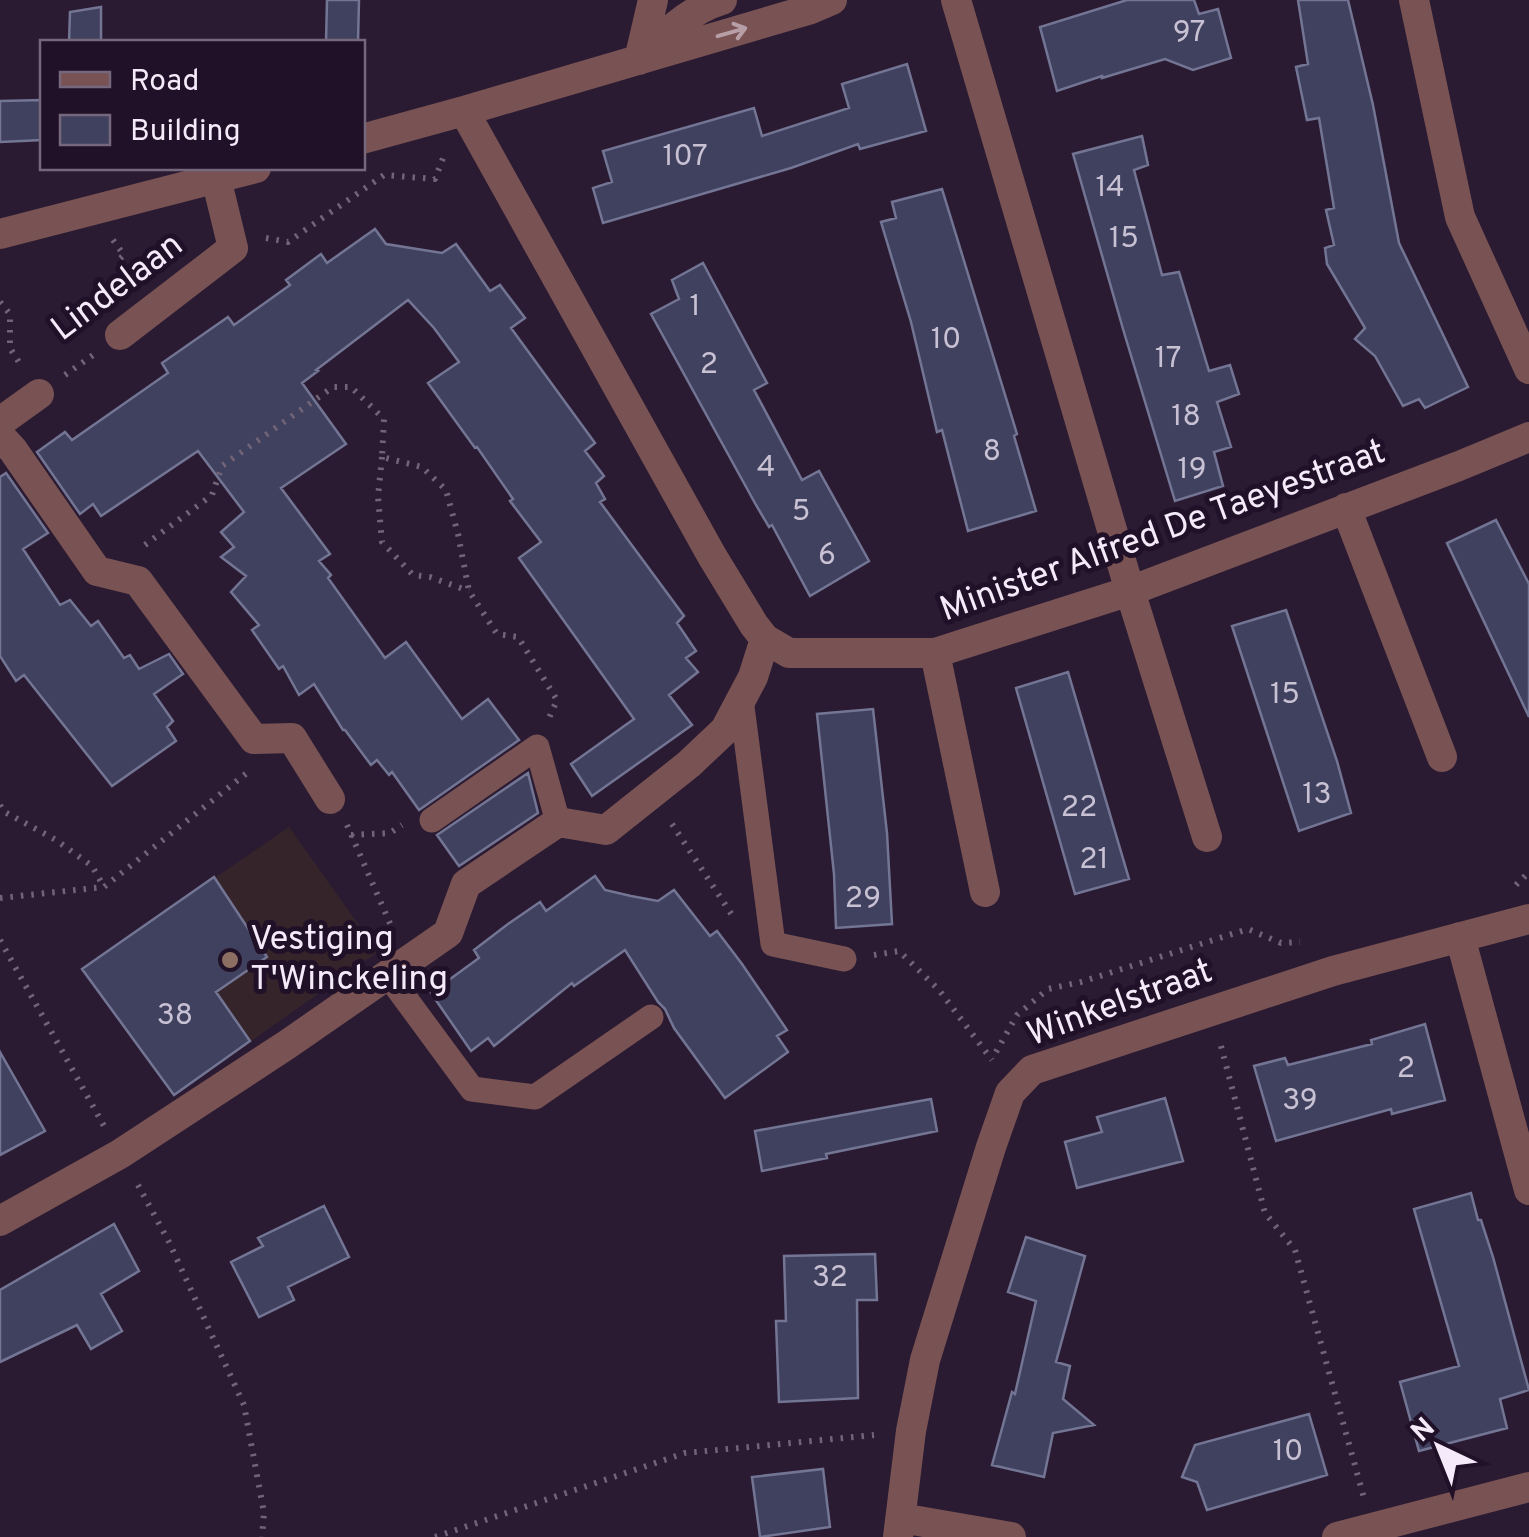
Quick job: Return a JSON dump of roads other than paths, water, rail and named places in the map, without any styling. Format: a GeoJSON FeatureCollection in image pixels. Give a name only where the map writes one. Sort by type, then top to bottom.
{"type":"FeatureCollection","features":[{"type":"Feature","properties":{"kind":"street"},"geometry":{"type":"LineString","coordinates":[[639,60],[653,0]]}},
{"type":"Feature","properties":{"kind":"street"},"geometry":{"type":"LineString","coordinates":[[639,60],[671,28],[722,0]]}},
{"type":"Feature","properties":{"kind":"street"},"geometry":{"type":"LineString","coordinates":[[365,138],[832,0]]}},
{"type":"Feature","properties":{"kind":"street"},"geometry":{"type":"LineString","coordinates":[[956,0],[1206,837]]}},
{"type":"Feature","properties":{"kind":"street"},"geometry":{"type":"LineString","coordinates":[[1414,0],[1460,217],[1529,369]]}},
{"type":"Feature","properties":{"kind":"street"},"geometry":{"type":"LineString","coordinates":[[0,1221],[120,1154],[448,934],[466,884],[558,822],[606,830],[725,730],[753,677],[765,639],[712,556],[464,112]]}},
{"type":"Feature","properties":{"kind":"street","name":"Lindelaan"},"geometry":{"type":"LineString","coordinates":[[0,234],[248,170]]}},
{"type":"Feature","properties":{"kind":"street","name":"Lindelaan"},"geometry":{"type":"LineString","coordinates":[[120,335],[244,242],[216,178]]}},
{"type":"Feature","properties":{"kind":"street"},"geometry":{"type":"LineString","coordinates":[[0,422],[39,394]]}},
{"type":"Feature","properties":{"kind":"street"},"geometry":{"type":"LineString","coordinates":[[0,436],[97,571],[138,581],[254,739],[292,738],[330,798]]}},
{"type":"Feature","properties":{"kind":"street","name":"Minister Alfred De Taeyestraat"},"geometry":{"type":"LineString","coordinates":[[765,639],[790,653],[935,652],[1130,590],[1529,437]]}},
{"type":"Feature","properties":{"kind":"street"},"geometry":{"type":"LineString","coordinates":[[1346,508],[1442,757]]}},
{"type":"Feature","properties":{"kind":"street"},"geometry":{"type":"LineString","coordinates":[[935,652],[985,892]]}},
{"type":"Feature","properties":{"kind":"street","name":"Winkelstraat"},"geometry":{"type":"LineString","coordinates":[[899,1528],[925,1360],[1010,1093],[1032,1070],[1333,971],[1529,918]]}},
{"type":"Feature","properties":{"kind":"street"},"geometry":{"type":"LineString","coordinates":[[1460,937],[1529,1190]]}},
{"type":"Feature","properties":{"kind":"street"},"geometry":{"type":"LineString","coordinates":[[1338,1537],[1529,1487]]}},
{"type":"Feature","properties":{"kind":"street"},"geometry":{"type":"LineString","coordinates":[[899,1528],[1011,1537]]}},
{"type":"Feature","properties":{"kind":"lane"},"geometry":{"type":"LineString","coordinates":[[741,699],[772,944],[844,960]]}},
{"type":"Feature","properties":{"kind":"lane"},"geometry":{"type":"LineString","coordinates":[[432,820],[537,747],[558,822]]}},
{"type":"Feature","properties":{"kind":"lane"},"geometry":{"type":"LineString","coordinates":[[398,968],[472,1090],[534,1098],[652,1017]]}},
{"type":"Feature","properties":{"kind":"place","name":"Vestiging T'Winckeling"},"geometry":{"type":"Point","coordinates":[230,960]}}]}
